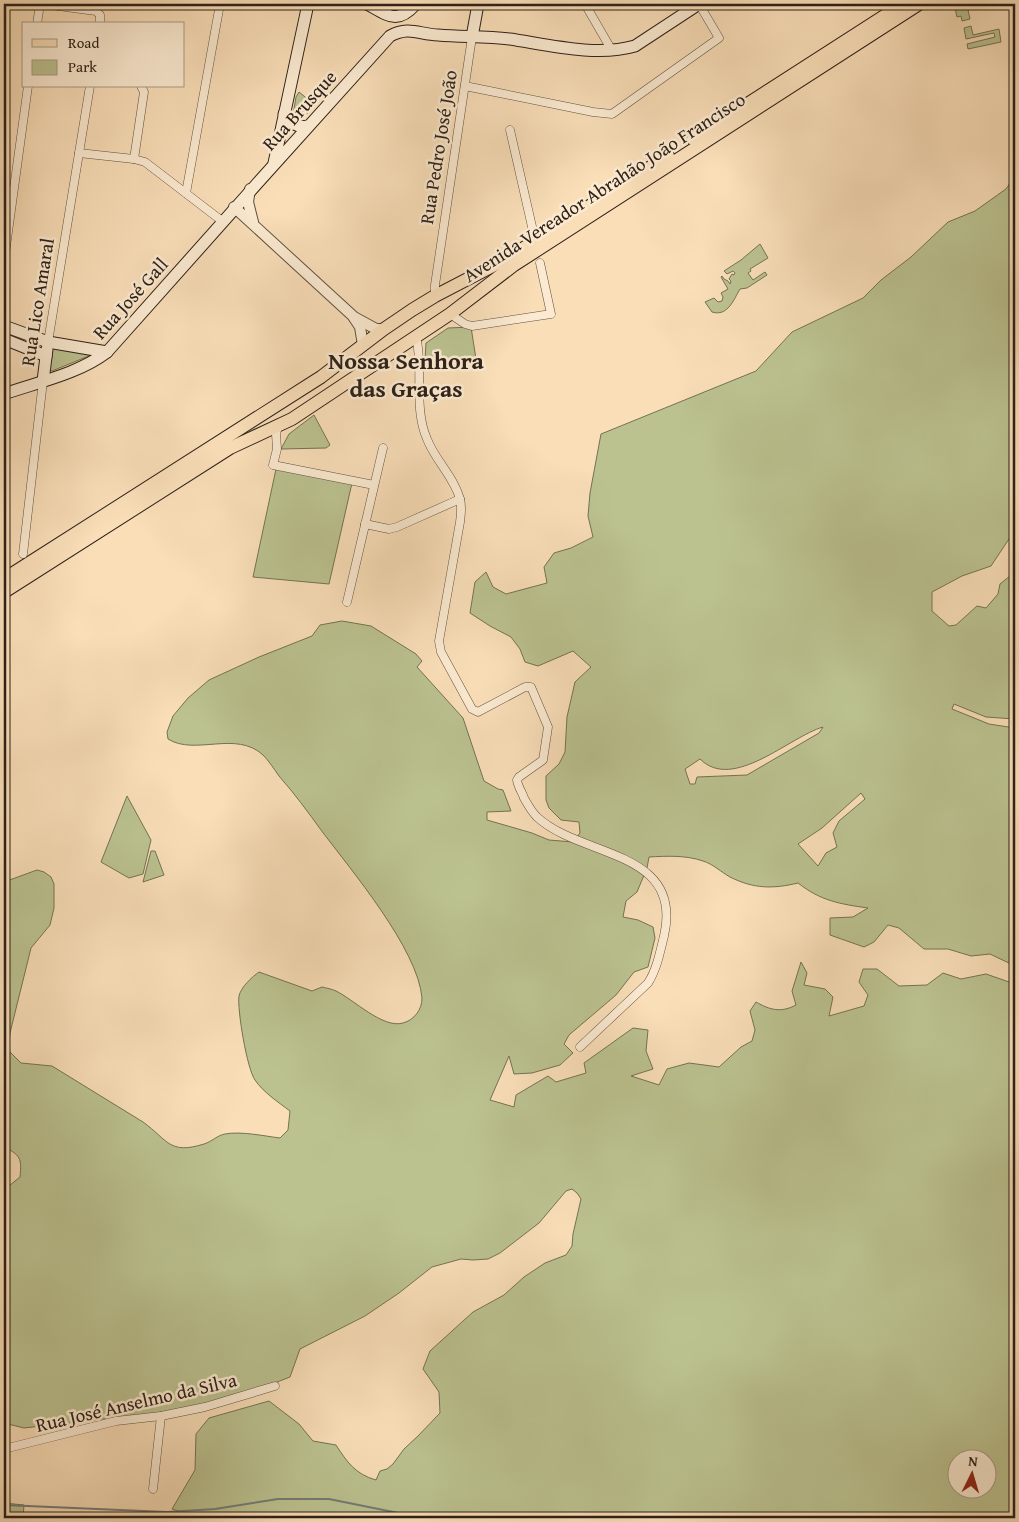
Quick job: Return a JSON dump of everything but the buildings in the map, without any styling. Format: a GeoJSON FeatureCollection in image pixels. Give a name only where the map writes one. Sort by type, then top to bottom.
{"type":"FeatureCollection","features":[{"type":"Feature","properties":{"kind":"main road"},"geometry":{"type":"LineString","coordinates":[[273,165],[308,4]]}},
{"type":"Feature","properties":{"kind":"main road"},"geometry":{"type":"LineString","coordinates":[[367,4],[384,8],[394,17],[402,16],[412,8]]}},
{"type":"Feature","properties":{"kind":"main road","name":"Rua Pedro José João"},"geometry":{"type":"LineString","coordinates":[[472,37],[478,4]]}},
{"type":"Feature","properties":{"kind":"main road"},"geometry":{"type":"LineString","coordinates":[[472,37],[509,39],[578,49],[623,50],[635,46],[699,4]]}},
{"type":"Feature","properties":{"kind":"main road","name":"Avenida Vereador Abrahão João Francisco"},"geometry":{"type":"LineString","coordinates":[[4,579],[321,377],[384,329],[435,296],[519,251],[903,4]]}},
{"type":"Feature","properties":{"kind":"main road","name":"Avenida Vereador Abrahão João Francisco"},"geometry":{"type":"LineString","coordinates":[[4,592],[221,453],[246,439],[292,419],[450,314],[514,265],[919,4]]}},
{"type":"Feature","properties":{"kind":"main road","name":"Rua Brusque"},"geometry":{"type":"LineString","coordinates":[[234,207],[296,142],[308,126],[390,36],[400,31],[410,30],[435,35],[472,37]]}},
{"type":"Feature","properties":{"kind":"main road"},"geometry":{"type":"LineString","coordinates":[[284,114],[289,121],[296,125],[308,126]]}},
{"type":"Feature","properties":{"kind":"main road"},"geometry":{"type":"LineString","coordinates":[[280,136],[287,131],[292,132],[296,136],[296,142]]}},
{"type":"Feature","properties":{"kind":"main road","name":"Rua José Gall"},"geometry":{"type":"LineString","coordinates":[[4,394],[90,363],[107,352],[234,207]]}},
{"type":"Feature","properties":{"kind":"main road"},"geometry":{"type":"LineString","coordinates":[[435,296],[440,296],[449,301],[451,305],[450,314]]}},
{"type":"Feature","properties":{"kind":"main road"},"geometry":{"type":"LineString","coordinates":[[4,326],[48,342],[107,352]]}},
{"type":"Feature","properties":{"kind":"main road"},"geometry":{"type":"LineString","coordinates":[[4,339],[46,356]]}},
{"type":"Feature","properties":{"kind":"main road","name":"Rua Lico Amaral"},"geometry":{"type":"LineString","coordinates":[[43,381],[48,342]]}},
{"type":"Feature","properties":{"kind":"main road"},"geometry":{"type":"LineString","coordinates":[[278,426],[281,402]]}},
{"type":"Feature","properties":{"kind":"street"},"geometry":{"type":"LineString","coordinates":[[37,22],[41,4],[96,11],[100,15],[100,22]]}},
{"type":"Feature","properties":{"kind":"street"},"geometry":{"type":"LineString","coordinates":[[186,193],[220,4]]}},
{"type":"Feature","properties":{"kind":"street"},"geometry":{"type":"LineString","coordinates":[[587,4],[611,49]]}},
{"type":"Feature","properties":{"kind":"street"},"geometry":{"type":"LineString","coordinates":[[465,86],[612,114],[719,38],[699,4]]}},
{"type":"Feature","properties":{"kind":"street"},"geometry":{"type":"LineString","coordinates":[[884,16],[892,4]]}},
{"type":"Feature","properties":{"kind":"street","name":"Rua Pedro José João"},"geometry":{"type":"LineString","coordinates":[[435,296],[434,285],[472,37]]}},
{"type":"Feature","properties":{"kind":"street"},"geometry":{"type":"LineString","coordinates":[[4,261],[28,88]]}},
{"type":"Feature","properties":{"kind":"street","name":"Rua Lico Amaral"},"geometry":{"type":"LineString","coordinates":[[48,342],[90,88]]}},
{"type":"Feature","properties":{"kind":"street"},"geometry":{"type":"LineString","coordinates":[[134,159],[144,92],[143,88]]}},
{"type":"Feature","properties":{"kind":"street"},"geometry":{"type":"LineString","coordinates":[[510,130],[533,231]]}},
{"type":"Feature","properties":{"kind":"street"},"geometry":{"type":"LineString","coordinates":[[79,153],[145,162],[222,221]]}},
{"type":"Feature","properties":{"kind":"street"},"geometry":{"type":"LineString","coordinates":[[250,189],[248,202],[253,222]]}},
{"type":"Feature","properties":{"kind":"street"},"geometry":{"type":"LineString","coordinates":[[234,207],[253,222],[354,317],[376,329],[384,329]]}},
{"type":"Feature","properties":{"kind":"street"},"geometry":{"type":"LineString","coordinates":[[450,314],[465,324],[472,326],[551,314],[540,263]]}},
{"type":"Feature","properties":{"kind":"street"},"geometry":{"type":"LineString","coordinates":[[354,317],[360,327],[363,345]]}},
{"type":"Feature","properties":{"kind":"street"},"geometry":{"type":"LineString","coordinates":[[416,336],[422,420],[426,438],[460,499],[460,522],[439,641],[441,652],[472,709],[475,711],[478,712],[525,687],[531,687],[548,727],[542,760],[517,780],[531,810],[547,825],[646,871],[660,889],[667,910],[666,924],[654,974],[648,983],[580,1047]]}},
{"type":"Feature","properties":{"kind":"street","name":"Rua Lico Amaral"},"geometry":{"type":"LineString","coordinates":[[22,554],[43,381]]}},
{"type":"Feature","properties":{"kind":"street"},"geometry":{"type":"LineString","coordinates":[[278,426],[276,434],[277,449],[272,465],[374,485]]}},
{"type":"Feature","properties":{"kind":"street"},"geometry":{"type":"LineString","coordinates":[[347,602],[383,448]]}},
{"type":"Feature","properties":{"kind":"street"},"geometry":{"type":"LineString","coordinates":[[365,524],[389,529],[397,527],[460,499]]}},
{"type":"Feature","properties":{"kind":"street","name":"Rua José Anselmo da Silva"},"geometry":{"type":"LineString","coordinates":[[4,1449],[116,1421],[161,1416],[205,1407],[275,1386]]}},
{"type":"Feature","properties":{"kind":"street"},"geometry":{"type":"LineString","coordinates":[[153,1489],[161,1416]]}},
{"type":"Feature","properties":{"kind":"green space"},"geometry":{"type":"Polygon","coordinates":[[[963,4],[998,4],[968,10],[970,19],[962,21],[961,16],[957,17],[955,8],[963,4]]]}},
{"type":"Feature","properties":{"kind":"green space"},"geometry":{"type":"Polygon","coordinates":[[[971,26],[973,35],[999,29],[1001,42],[968,49],[967,44],[995,37],[994,33],[966,39],[964,28],[971,26]]]}},
{"type":"Feature","properties":{"kind":"green space"},"geometry":{"type":"Polygon","coordinates":[[[299,92],[315,105],[303,118],[299,119],[293,115],[296,97],[299,92]]]}},
{"type":"Feature","properties":{"kind":"green space"},"geometry":{"type":"Polygon","coordinates":[[[1015,176],[1015,530],[991,566],[962,576],[932,592],[932,611],[949,626],[956,625],[977,606],[986,608],[998,594],[1000,584],[1015,572],[1015,719],[986,717],[954,704],[952,709],[989,724],[1015,728],[1015,966],[990,954],[971,956],[948,949],[924,949],[899,928],[888,925],[874,942],[864,947],[830,935],[830,918],[853,917],[868,908],[831,901],[815,894],[798,883],[772,887],[747,884],[730,877],[707,862],[696,859],[676,856],[649,857],[647,868],[637,892],[626,901],[623,917],[638,920],[653,927],[655,938],[648,967],[634,972],[616,995],[569,1035],[564,1044],[573,1053],[560,1065],[532,1073],[514,1074],[509,1056],[490,1100],[514,1107],[516,1095],[548,1076],[556,1082],[586,1073],[584,1063],[633,1028],[648,1030],[646,1051],[653,1069],[631,1076],[659,1085],[667,1069],[689,1063],[719,1067],[741,1047],[752,1041],[755,1030],[750,1011],[756,1002],[766,1007],[780,1010],[796,1005],[792,991],[801,962],[807,973],[804,985],[825,989],[833,997],[829,1016],[864,1006],[868,995],[859,982],[863,969],[877,969],[899,986],[927,985],[943,973],[961,979],[986,974],[1015,984],[1015,1518],[221,1518],[196,1516],[172,1509],[195,1470],[196,1434],[209,1418],[269,1401],[299,1424],[313,1441],[336,1445],[352,1467],[376,1480],[380,1471],[387,1469],[393,1464],[404,1449],[440,1413],[439,1392],[423,1369],[430,1351],[473,1312],[504,1295],[524,1277],[545,1263],[566,1255],[572,1246],[581,1199],[572,1189],[566,1191],[539,1223],[500,1253],[488,1259],[461,1259],[432,1267],[399,1293],[365,1316],[300,1349],[290,1377],[223,1403],[174,1411],[24,1428],[4,1423],[4,1190],[20,1177],[21,1165],[17,1155],[4,1147],[4,882],[37,870],[51,877],[54,884],[54,908],[50,925],[31,948],[10,1033],[8,1050],[21,1063],[52,1066],[143,1122],[164,1140],[176,1147],[192,1147],[231,1133],[280,1138],[288,1130],[290,1111],[266,1093],[252,1074],[241,1025],[239,1003],[240,993],[247,983],[259,972],[312,991],[322,987],[331,989],[377,1018],[395,1024],[407,1022],[419,1010],[422,998],[418,978],[409,957],[381,911],[265,757],[252,748],[241,744],[179,744],[168,739],[167,732],[173,716],[188,698],[209,680],[259,657],[312,636],[320,625],[342,621],[371,626],[416,654],[422,661],[417,667],[463,718],[484,781],[503,790],[511,811],[487,812],[487,820],[549,840],[573,842],[580,833],[579,822],[561,820],[549,808],[546,800],[546,776],[559,764],[565,752],[567,717],[575,682],[591,667],[573,651],[538,666],[525,662],[520,649],[511,637],[470,613],[475,582],[486,572],[493,587],[506,594],[547,583],[544,567],[554,553],[571,548],[593,537],[588,516],[590,493],[601,434],[756,371],[792,332],[863,298],[948,222],[975,211],[1006,189],[1015,176]],[[823,727],[744,766],[728,769],[713,768],[700,759],[685,769],[690,784],[695,784],[697,777],[747,775],[819,733],[823,727]],[[861,793],[822,828],[798,844],[818,866],[826,853],[837,847],[833,833],[839,821],[865,799],[861,793]]]}},
{"type":"Feature","properties":{"kind":"green space"},"geometry":{"type":"Polygon","coordinates":[[[760,244],[768,258],[750,269],[751,271],[748,273],[753,280],[765,272],[767,275],[747,288],[740,289],[726,310],[718,313],[712,312],[705,302],[714,298],[718,302],[722,301],[721,293],[728,289],[721,277],[730,284],[731,281],[729,279],[735,273],[733,271],[727,274],[724,271],[760,244]]]}},
{"type":"Feature","properties":{"kind":"green space"},"geometry":{"type":"Polygon","coordinates":[[[471,327],[476,359],[451,364],[425,359],[426,343],[448,328],[471,327]]]}},
{"type":"Feature","properties":{"kind":"green space"},"geometry":{"type":"Polygon","coordinates":[[[51,347],[91,355],[52,371],[49,370],[51,347]]]}},
{"type":"Feature","properties":{"kind":"green space"},"geometry":{"type":"Polygon","coordinates":[[[314,415],[330,445],[326,448],[281,449],[289,434],[314,415]]]}},
{"type":"Feature","properties":{"kind":"green space"},"geometry":{"type":"Polygon","coordinates":[[[276,469],[352,483],[329,584],[253,577],[276,469]]]}},
{"type":"Feature","properties":{"kind":"green space"},"geometry":{"type":"Polygon","coordinates":[[[127,796],[151,840],[143,874],[129,878],[101,862],[127,796]]]}},
{"type":"Feature","properties":{"kind":"green space"},"geometry":{"type":"Polygon","coordinates":[[[151,851],[155,851],[164,875],[143,882],[151,851]]]}},
{"type":"Feature","properties":{"kind":"green space"},"geometry":{"type":"Polygon","coordinates":[[[4,1503],[24,1505],[23,1518],[4,1518],[4,1503]]]}},
{"type":"Feature","properties":{"kind":"waterway"},"geometry":{"type":"LineString","coordinates":[[4,1505],[167,1512],[215,1509],[278,1499],[329,1499],[423,1518]]}},
{"type":"Feature","properties":{"kind":"district","name":"Nossa Senhora das Graças"},"geometry":{"type":"Point","coordinates":[406,374]}}]}
